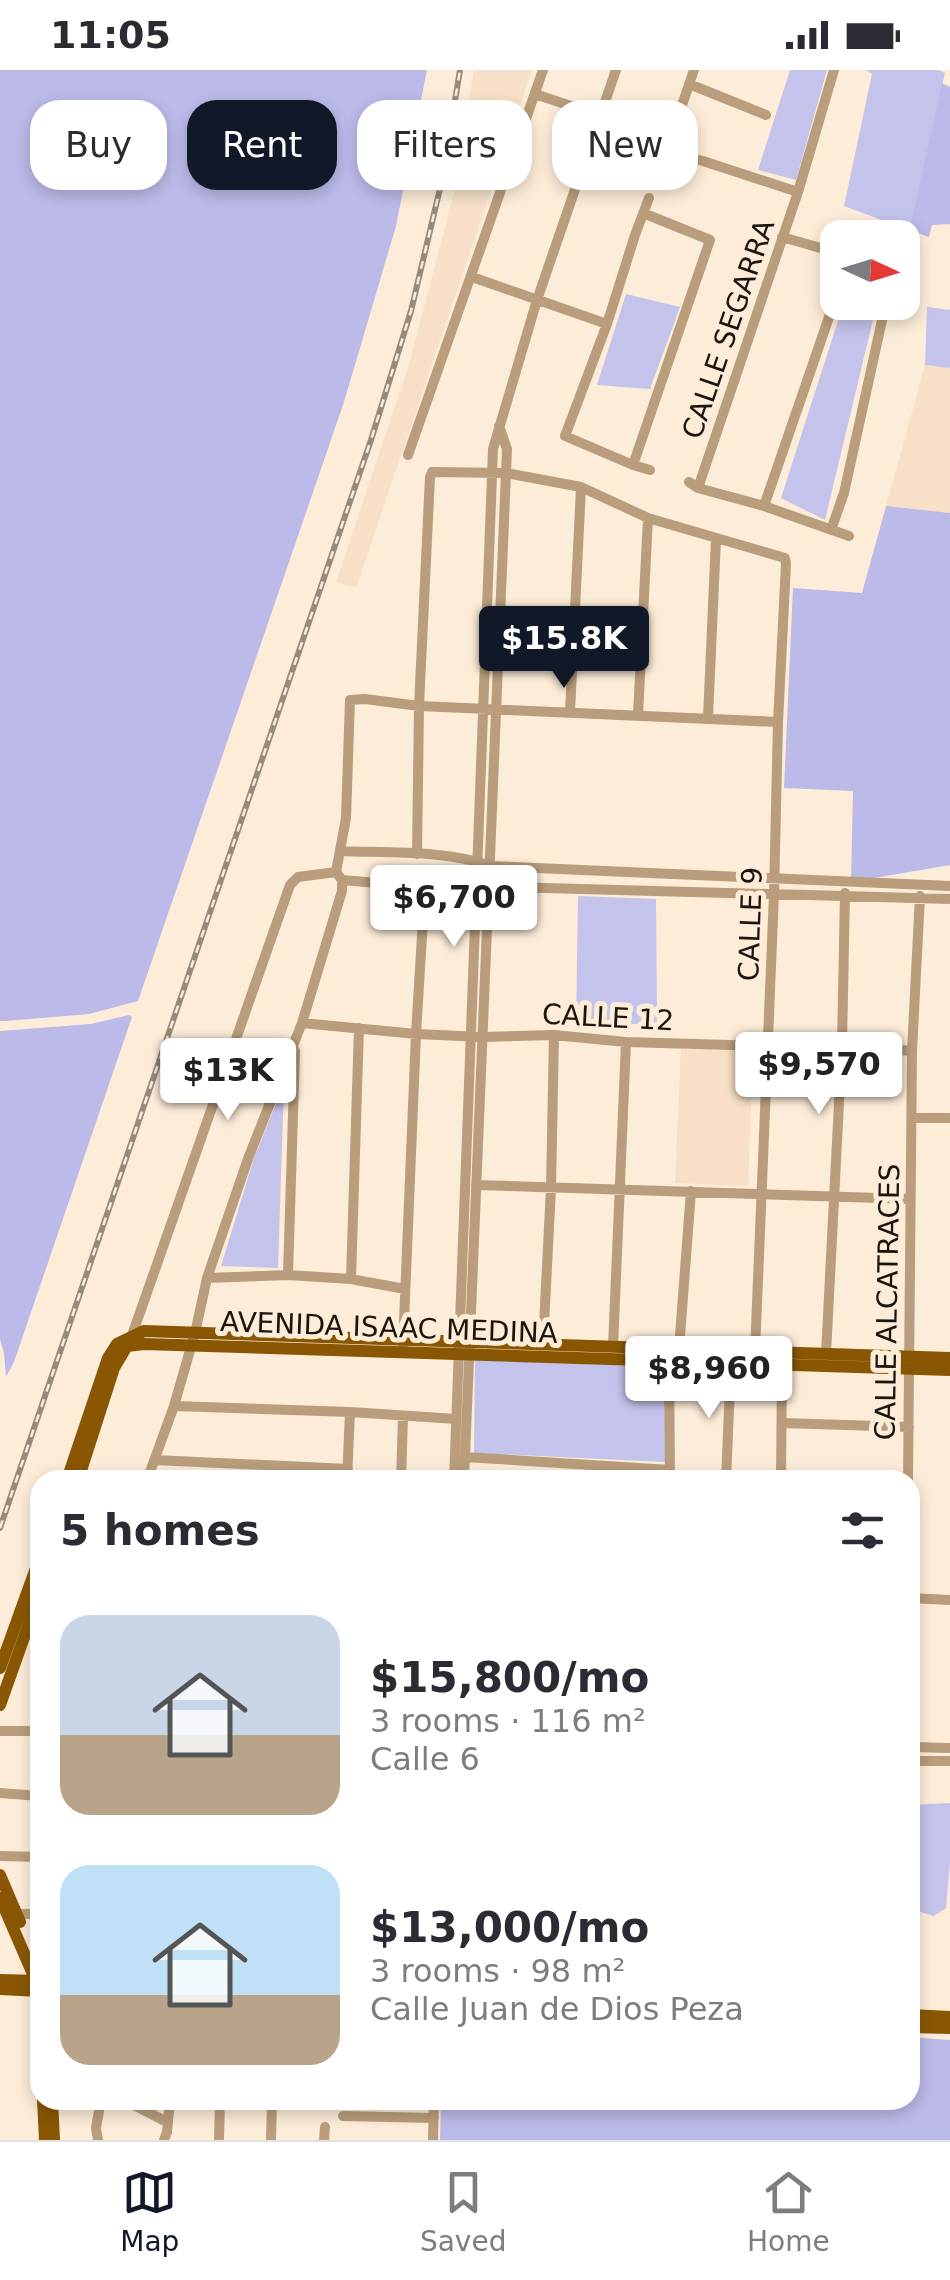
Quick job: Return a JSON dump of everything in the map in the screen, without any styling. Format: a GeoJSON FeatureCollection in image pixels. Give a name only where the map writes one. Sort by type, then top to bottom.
{"type":"FeatureCollection","features":[{"type":"Feature","properties":{"kind":"main road","name":"AVENIDA ISAAC MEDINA"},"geometry":{"type":"LineString","coordinates":[[130,1341],[144,1331],[193,1339],[337,1344],[826,1354],[950,1370]]}},
{"type":"Feature","properties":{"kind":"main road"},"geometry":{"type":"LineString","coordinates":[[70,1470],[108,1358],[117,1344],[130,1341]]}},
{"type":"Feature","properties":{"kind":"main road"},"geometry":{"type":"LineString","coordinates":[[81,1470],[114,1368],[130,1341]]}},
{"type":"Feature","properties":{"kind":"main road","name":"AVENIDA ISAAC MEDINA"},"geometry":{"type":"LineString","coordinates":[[464,1348],[543,1344],[613,1347],[731,1363],[910,1363],[950,1358]]}},
{"type":"Feature","properties":{"kind":"main road"},"geometry":{"type":"LineString","coordinates":[[0,1668],[30,1584]]}},
{"type":"Feature","properties":{"kind":"main road"},"geometry":{"type":"LineString","coordinates":[[0,1706],[30,1620]]}},
{"type":"Feature","properties":{"kind":"main road"},"geometry":{"type":"LineString","coordinates":[[0,1874],[30,1956]]}},
{"type":"Feature","properties":{"kind":"main road"},"geometry":{"type":"LineString","coordinates":[[0,1898],[30,1963]]}},
{"type":"Feature","properties":{"kind":"main road"},"geometry":{"type":"LineString","coordinates":[[0,1980],[30,1982]]}},
{"type":"Feature","properties":{"kind":"main road"},"geometry":{"type":"LineString","coordinates":[[0,1989],[30,1984]]}},
{"type":"Feature","properties":{"kind":"main road"},"geometry":{"type":"LineString","coordinates":[[44,2110],[45,2140]]}},
{"type":"Feature","properties":{"kind":"main road"},"geometry":{"type":"LineString","coordinates":[[52,2110],[54,2140]]}},
{"type":"Feature","properties":{"kind":"street"},"geometry":{"type":"LineString","coordinates":[[408,456],[543,70]]}},
{"type":"Feature","properties":{"kind":"street"},"geometry":{"type":"LineString","coordinates":[[606,100],[616,70]]}},
{"type":"Feature","properties":{"kind":"street"},"geometry":{"type":"LineString","coordinates":[[694,70],[665,158],[703,161],[798,192]]}},
{"type":"Feature","properties":{"kind":"street","name":"CALLE SEGARRA"},"geometry":{"type":"LineString","coordinates":[[764,506],[694,485],[798,192],[834,70]]}},
{"type":"Feature","properties":{"kind":"street"},"geometry":{"type":"LineString","coordinates":[[689,84],[766,115]]}},
{"type":"Feature","properties":{"kind":"street"},"geometry":{"type":"LineString","coordinates":[[535,94],[553,100]]}},
{"type":"Feature","properties":{"kind":"street"},"geometry":{"type":"LineString","coordinates":[[454,1470],[476,1185],[476,886],[491,473],[498,425],[575,190]]}},
{"type":"Feature","properties":{"kind":"street"},"geometry":{"type":"LineString","coordinates":[[649,198],[565,436],[650,470]]}},
{"type":"Feature","properties":{"kind":"street"},"geometry":{"type":"LineString","coordinates":[[633,465],[710,240],[642,213]]}},
{"type":"Feature","properties":{"kind":"street"},"geometry":{"type":"LineString","coordinates":[[782,237],[820,249]]}},
{"type":"Feature","properties":{"kind":"street"},"geometry":{"type":"LineString","coordinates":[[472,276],[607,324]]}},
{"type":"Feature","properties":{"kind":"street"},"geometry":{"type":"LineString","coordinates":[[828,320],[764,506],[850,536]]}},
{"type":"Feature","properties":{"kind":"street"},"geometry":{"type":"LineString","coordinates":[[831,530],[844,493],[882,320]]}},
{"type":"Feature","properties":{"kind":"street"},"geometry":{"type":"LineString","coordinates":[[464,1470],[464,1348],[476,1036],[489,886],[507,449],[498,425]]}},
{"type":"Feature","properties":{"kind":"street"},"geometry":{"type":"LineString","coordinates":[[417,854],[419,706],[432,472],[506,473],[581,487],[648,518],[716,539],[708,718]]}},
{"type":"Feature","properties":{"kind":"street"},"geometry":{"type":"LineString","coordinates":[[570,712],[581,487]]}},
{"type":"Feature","properties":{"kind":"street"},"geometry":{"type":"LineString","coordinates":[[638,715],[648,518]]}},
{"type":"Feature","properties":{"kind":"street","name":"CALLE 9"},"geometry":{"type":"LineString","coordinates":[[716,539],[785,558],[755,1352]]}},
{"type":"Feature","properties":{"kind":"street"},"geometry":{"type":"LineString","coordinates":[[151,1470],[174,1406],[207,1278],[302,1023],[342,891],[340,850],[346,818],[350,700],[778,722]]}},
{"type":"Feature","properties":{"kind":"street"},"geometry":{"type":"LineString","coordinates":[[340,850],[417,854],[490,866],[950,886]]}},
{"type":"Feature","properties":{"kind":"street"},"geometry":{"type":"LineString","coordinates":[[654,874],[654,891]]}},
{"type":"Feature","properties":{"kind":"street"},"geometry":{"type":"LineString","coordinates":[[130,1341],[290,885],[298,877],[339,876],[425,887],[950,899]]}},
{"type":"Feature","properties":{"kind":"street"},"geometry":{"type":"LineString","coordinates":[[826,1354],[846,882]]}},
{"type":"Feature","properties":{"kind":"street","name":"CALLE ALCATRACES"},"geometry":{"type":"LineString","coordinates":[[908,1470],[912,1051],[920,885]]}},
{"type":"Feature","properties":{"kind":"street"},"geometry":{"type":"LineString","coordinates":[[403,1346],[425,887]]}},
{"type":"Feature","properties":{"kind":"street","name":"CALLE 12"},"geometry":{"type":"LineString","coordinates":[[302,1023],[416,1034],[554,1035],[626,1042],[912,1051]]}},
{"type":"Feature","properties":{"kind":"street"},"geometry":{"type":"LineString","coordinates":[[351,1280],[359,1028]]}},
{"type":"Feature","properties":{"kind":"street"},"geometry":{"type":"LineString","coordinates":[[543,1344],[554,1035]]}},
{"type":"Feature","properties":{"kind":"street"},"geometry":{"type":"LineString","coordinates":[[288,1275],[296,1040]]}},
{"type":"Feature","properties":{"kind":"street"},"geometry":{"type":"LineString","coordinates":[[613,1347],[626,1042]]}},
{"type":"Feature","properties":{"kind":"street"},"geometry":{"type":"LineString","coordinates":[[912,1118],[950,1118]]}},
{"type":"Feature","properties":{"kind":"street"},"geometry":{"type":"LineString","coordinates":[[476,1185],[910,1199]]}},
{"type":"Feature","properties":{"kind":"street"},"geometry":{"type":"LineString","coordinates":[[670,1470],[672,1353],[691,1190]]}},
{"type":"Feature","properties":{"kind":"street"},"geometry":{"type":"LineString","coordinates":[[207,1278],[288,1275],[404,1289]]}},
{"type":"Feature","properties":{"kind":"street"},"geometry":{"type":"LineString","coordinates":[[726,1470],[731,1363]]}},
{"type":"Feature","properties":{"kind":"street"},"geometry":{"type":"LineString","coordinates":[[780,1470],[782,1364]]}},
{"type":"Feature","properties":{"kind":"street"},"geometry":{"type":"LineString","coordinates":[[174,1406],[456,1419]]}},
{"type":"Feature","properties":{"kind":"street"},"geometry":{"type":"LineString","coordinates":[[348,1470],[350,1412]]}},
{"type":"Feature","properties":{"kind":"street"},"geometry":{"type":"LineString","coordinates":[[401,1470],[403,1417]]}},
{"type":"Feature","properties":{"kind":"street"},"geometry":{"type":"LineString","coordinates":[[782,1423],[909,1427]]}},
{"type":"Feature","properties":{"kind":"street"},"geometry":{"type":"LineString","coordinates":[[465,1458],[610,1470]]}},
{"type":"Feature","properties":{"kind":"street"},"geometry":{"type":"LineString","coordinates":[[155,1460],[293,1470]]}},
{"type":"Feature","properties":{"kind":"street"},"geometry":{"type":"LineString","coordinates":[[920,1598],[950,1600]]}},
{"type":"Feature","properties":{"kind":"street"},"geometry":{"type":"LineString","coordinates":[[0,1731],[30,1733]]}},
{"type":"Feature","properties":{"kind":"street"},"geometry":{"type":"LineString","coordinates":[[920,1747],[950,1748]]}},
{"type":"Feature","properties":{"kind":"street"},"geometry":{"type":"LineString","coordinates":[[920,1760],[950,1762]]}},
{"type":"Feature","properties":{"kind":"street"},"geometry":{"type":"LineString","coordinates":[[0,1793],[30,1795]]}},
{"type":"Feature","properties":{"kind":"street"},"geometry":{"type":"LineString","coordinates":[[0,1856],[30,1857]]}},
{"type":"Feature","properties":{"kind":"street"},"geometry":{"type":"LineString","coordinates":[[16,1914],[30,1914]]}},
{"type":"Feature","properties":{"kind":"street"},"geometry":{"type":"LineString","coordinates":[[98,2140],[99,2110]]}},
{"type":"Feature","properties":{"kind":"street"},"geometry":{"type":"LineString","coordinates":[[143,2110],[166,2122]]}},
{"type":"Feature","properties":{"kind":"street"},"geometry":{"type":"LineString","coordinates":[[164,2140],[168,2110]]}},
{"type":"Feature","properties":{"kind":"street"},"geometry":{"type":"LineString","coordinates":[[218,2110],[218,2140]]}},
{"type":"Feature","properties":{"kind":"street"},"geometry":{"type":"LineString","coordinates":[[271,2140],[272,2110]]}},
{"type":"Feature","properties":{"kind":"street"},"geometry":{"type":"LineString","coordinates":[[379,2110],[379,2116]]}},
{"type":"Feature","properties":{"kind":"street"},"geometry":{"type":"LineString","coordinates":[[432,2140],[434,2110]]}},
{"type":"Feature","properties":{"kind":"street"},"geometry":{"type":"LineString","coordinates":[[344,2116],[434,2118]]}},
{"type":"Feature","properties":{"kind":"street"},"geometry":{"type":"LineString","coordinates":[[324,2140],[325,2127]]}},
{"type":"Feature","properties":{"kind":"shaded area"},"geometry":{"type":"Polygon","coordinates":[[[0,70],[427,70],[421,100],[357,100],[357,190],[403,190],[396,226],[344,402],[138,1001],[89,1014],[0,1021],[0,70]]]}},
{"type":"Feature","properties":{"kind":"shaded area"},"geometry":{"type":"Polygon","coordinates":[[[474,70],[532,70],[522,100],[469,100],[474,70]]]}},
{"type":"Feature","properties":{"kind":"shaded area"},"geometry":{"type":"Polygon","coordinates":[[[790,70],[827,70],[796,180],[758,170],[790,70]]]}},
{"type":"Feature","properties":{"kind":"shaded area"},"geometry":{"type":"Polygon","coordinates":[[[866,70],[945,73],[911,220],[882,220],[844,206],[872,74],[866,70]]]}},
{"type":"Feature","properties":{"kind":"shaded area"},"geometry":{"type":"Polygon","coordinates":[[[942,83],[950,87],[950,224],[932,225],[929,237],[920,234],[920,220],[911,220],[942,83]]]}},
{"type":"Feature","properties":{"kind":"shaded area"},"geometry":{"type":"Polygon","coordinates":[[[491,190],[356,588],[336,582],[409,365],[454,193],[491,190]]]}},
{"type":"Feature","properties":{"kind":"shaded area"},"geometry":{"type":"Polygon","coordinates":[[[626,294],[680,307],[650,389],[597,385],[626,294]]]}},
{"type":"Feature","properties":{"kind":"shaded area"},"geometry":{"type":"Polygon","coordinates":[[[927,307],[950,310],[950,368],[925,365],[927,307]]]}},
{"type":"Feature","properties":{"kind":"shaded area"},"geometry":{"type":"Polygon","coordinates":[[[838,320],[873,320],[825,520],[781,498],[838,320]]]}},
{"type":"Feature","properties":{"kind":"shaded area"},"geometry":{"type":"Polygon","coordinates":[[[925,365],[950,368],[950,513],[886,506],[925,365]]]}},
{"type":"Feature","properties":{"kind":"shaded area"},"geometry":{"type":"Polygon","coordinates":[[[886,506],[950,513],[950,865],[851,882],[853,791],[784,788],[793,588],[862,593],[886,506]]]}},
{"type":"Feature","properties":{"kind":"shaded area"},"geometry":{"type":"Polygon","coordinates":[[[578,896],[656,899],[657,1023],[576,1027],[578,896]]]}},
{"type":"Feature","properties":{"kind":"shaded area"},"geometry":{"type":"Polygon","coordinates":[[[132,1017],[6,1377],[0,1339],[0,1031],[91,1024],[132,1017]]]}},
{"type":"Feature","properties":{"kind":"shaded area"},"geometry":{"type":"Polygon","coordinates":[[[681,1049],[753,1051],[748,1186],[675,1183],[681,1049]]]}},
{"type":"Feature","properties":{"kind":"shaded area"},"geometry":{"type":"Polygon","coordinates":[[[284,1084],[278,1268],[221,1266],[254,1158],[284,1084]]]}},
{"type":"Feature","properties":{"kind":"shaded area"},"geometry":{"type":"Polygon","coordinates":[[[475,1357],[668,1368],[665,1462],[474,1453],[475,1357]]]}},
{"type":"Feature","properties":{"kind":"shaded area"},"geometry":{"type":"Polygon","coordinates":[[[950,1803],[946,1908],[934,1916],[920,1912],[920,1804],[950,1803]]]}},
{"type":"Feature","properties":{"kind":"shaded area"},"geometry":{"type":"Polygon","coordinates":[[[920,2038],[950,2040],[950,2140],[440,2140],[441,2110],[920,2110],[920,2038]]]}},
{"type":"Feature","properties":{"kind":"railway"},"geometry":{"type":"LineString","coordinates":[[0,1528],[371,440],[411,311],[442,180],[460,70]]}}]}
